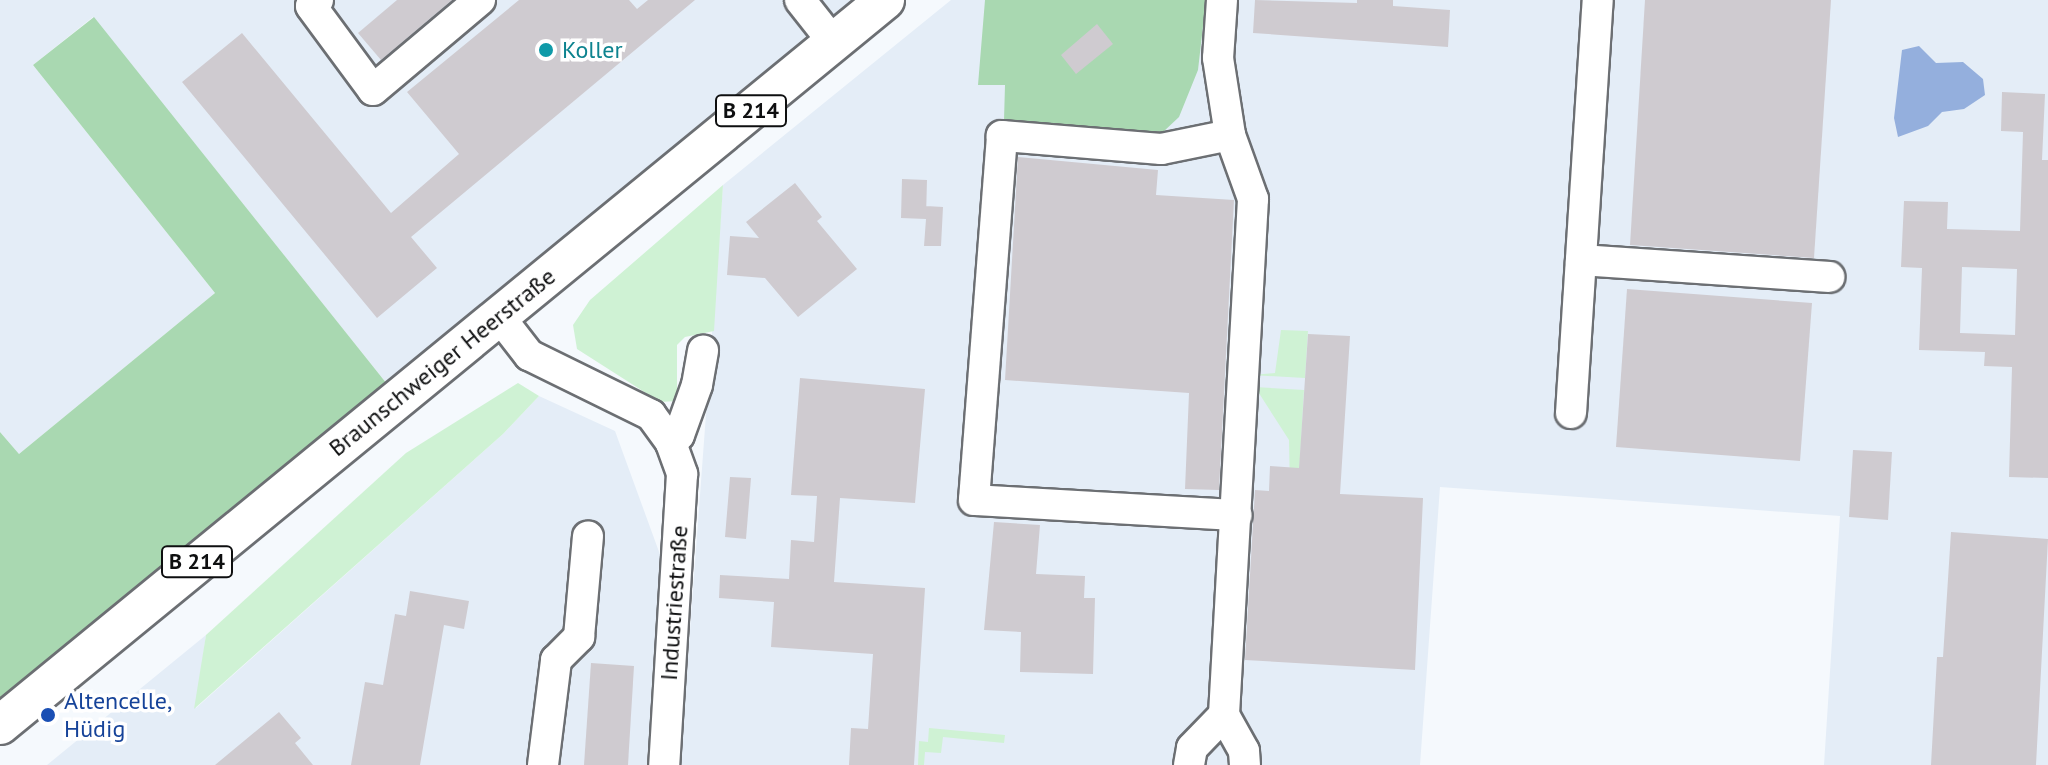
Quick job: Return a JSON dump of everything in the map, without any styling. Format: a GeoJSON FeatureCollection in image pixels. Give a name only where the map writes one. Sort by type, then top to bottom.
{"type":"FeatureCollection","features":[{"type":"Feature","properties":{"kind":"main road","name":"Braunschweiger Heerstraße"},"geometry":{"type":"LineString","coordinates":[[0,725],[885,0]]}},
{"type":"Feature","properties":{"kind":"street"},"geometry":{"type":"LineString","coordinates":[[318,0],[311,6],[373,90],[480,0]]}},
{"type":"Feature","properties":{"kind":"street"},"geometry":{"type":"LineString","coordinates":[[800,0],[834,43]]}},
{"type":"Feature","properties":{"kind":"street"},"geometry":{"type":"LineString","coordinates":[[1222,0],[1218,58],[1230,135],[1253,199],[1224,715],[1244,751],[1245,765]]}},
{"type":"Feature","properties":{"kind":"street"},"geometry":{"type":"LineString","coordinates":[[1571,413],[1598,0]]}},
{"type":"Feature","properties":{"kind":"street"},"geometry":{"type":"LineString","coordinates":[[1230,135],[1161,149],[1002,136],[974,500],[1237,515]]}},
{"type":"Feature","properties":{"kind":"street"},"geometry":{"type":"LineString","coordinates":[[1581,260],[1829,277]]}},
{"type":"Feature","properties":{"kind":"street","name":"Industriestraße"},"geometry":{"type":"LineString","coordinates":[[498,315],[529,355],[651,415],[671,443],[682,474],[664,765]]}},
{"type":"Feature","properties":{"kind":"street"},"geometry":{"type":"LineString","coordinates":[[671,443],[679,435],[697,385],[703,351]]}},
{"type":"Feature","properties":{"kind":"street"},"geometry":{"type":"LineString","coordinates":[[543,765],[556,660],[579,637],[588,536]]}},
{"type":"Feature","properties":{"kind":"street"},"geometry":{"type":"LineString","coordinates":[[1189,765],[1192,748],[1224,715]]}},
{"type":"Feature","properties":{"kind":"shaded area"},"geometry":{"type":"Polygon","coordinates":[[[0,0],[855,0],[387,384],[93,17],[33,65],[215,293],[19,454],[0,432],[0,0]]]}},
{"type":"Feature","properties":{"kind":"shaded area"},"geometry":{"type":"Polygon","coordinates":[[[951,0],[2048,0],[2048,765],[1824,765],[1840,516],[1440,487],[1420,765],[680,765],[723,185],[951,0]]]}},
{"type":"Feature","properties":{"kind":"shaded area"},"geometry":{"type":"Polygon","coordinates":[[[539,396],[615,431],[662,560],[647,765],[47,765],[206,635],[196,708],[503,434],[539,396]]]}},
{"type":"Feature","properties":{"kind":"green space"},"geometry":{"type":"Polygon","coordinates":[[[985,0],[1206,0],[1198,70],[1179,117],[1162,133],[1004,120],[1005,85],[978,85],[985,0]]]}},
{"type":"Feature","properties":{"kind":"green space"},"geometry":{"type":"Polygon","coordinates":[[[94,17],[387,384],[0,704],[0,432],[19,454],[215,293],[33,65],[94,17]]]}},
{"type":"Feature","properties":{"kind":"green space"},"geometry":{"type":"Polygon","coordinates":[[[723,185],[714,331],[685,337],[677,345],[677,401],[660,402],[577,349],[573,325],[590,300],[723,185]]]}},
{"type":"Feature","properties":{"kind":"green space"},"geometry":{"type":"Polygon","coordinates":[[[1281,330],[1308,331],[1305,378],[1252,375],[1275,373],[1281,330]]]}},
{"type":"Feature","properties":{"kind":"green space"},"geometry":{"type":"Polygon","coordinates":[[[518,383],[539,396],[503,434],[194,709],[206,635],[406,453],[518,383]]]}},
{"type":"Feature","properties":{"kind":"green space"},"geometry":{"type":"Polygon","coordinates":[[[1255,387],[1304,390],[1298,492],[1290,492],[1289,440],[1255,387]]]}},
{"type":"Feature","properties":{"kind":"green space"},"geometry":{"type":"Polygon","coordinates":[[[929,728],[1005,735],[1004,743],[943,737],[941,753],[925,752],[924,765],[918,765],[919,741],[928,742],[929,728]]]}},
{"type":"Feature","properties":{"kind":"water"},"geometry":{"type":"Polygon","coordinates":[[[1919,46],[1936,63],[1963,62],[1983,79],[1985,95],[1964,109],[1942,112],[1928,126],[1898,137],[1894,118],[1902,50],[1919,46]]]}},
{"type":"Feature","properties":{"kind":"building"},"geometry":{"type":"Polygon","coordinates":[[[397,0],[452,0],[381,60],[358,33],[397,0]]]}},
{"type":"Feature","properties":{"kind":"building"},"geometry":{"type":"Polygon","coordinates":[[[519,0],[629,0],[637,9],[648,0],[695,0],[411,237],[437,268],[377,318],[182,82],[242,33],[391,213],[459,154],[407,92],[519,0]]]}},
{"type":"Feature","properties":{"kind":"building"},"geometry":{"type":"Polygon","coordinates":[[[1255,0],[1357,3],[1357,0],[1393,0],[1393,6],[1450,10],[1448,47],[1253,33],[1255,0]]]}},
{"type":"Feature","properties":{"kind":"building"},"geometry":{"type":"Polygon","coordinates":[[[1645,0],[1831,0],[1814,258],[1630,245],[1645,0]]]}},
{"type":"Feature","properties":{"kind":"building"},"geometry":{"type":"Polygon","coordinates":[[[1097,24],[1113,44],[1076,74],[1061,55],[1097,24]]]}},
{"type":"Feature","properties":{"kind":"building"},"geometry":{"type":"Polygon","coordinates":[[[2002,92],[2045,94],[2042,160],[2048,160],[2048,478],[2009,477],[2012,367],[1984,366],[1985,352],[1919,350],[1922,268],[1901,267],[1904,201],[1948,202],[1947,229],[2020,231],[2023,132],[2001,131],[2002,92]],[[1962,267],[1960,333],[2015,335],[2017,269],[1962,267]]]}},
{"type":"Feature","properties":{"kind":"building"},"geometry":{"type":"Polygon","coordinates":[[[1018,157],[1158,170],[1156,195],[1234,200],[1219,490],[1185,489],[1189,393],[1005,380],[1018,157]]]}},
{"type":"Feature","properties":{"kind":"building"},"geometry":{"type":"Polygon","coordinates":[[[902,179],[927,180],[926,206],[943,207],[941,246],[924,246],[926,219],[901,218],[902,179]]]}},
{"type":"Feature","properties":{"kind":"building"},"geometry":{"type":"Polygon","coordinates":[[[795,183],[822,217],[817,221],[857,269],[798,317],[765,278],[727,275],[730,236],[759,238],[746,222],[795,183]]]}},
{"type":"Feature","properties":{"kind":"building"},"geometry":{"type":"Polygon","coordinates":[[[1627,289],[1812,303],[1800,461],[1616,447],[1627,289]]]}},
{"type":"Feature","properties":{"kind":"building"},"geometry":{"type":"Polygon","coordinates":[[[1308,334],[1350,336],[1340,494],[1423,498],[1415,670],[1245,660],[1255,490],[1269,491],[1270,466],[1299,468],[1308,334]]]}},
{"type":"Feature","properties":{"kind":"building"},"geometry":{"type":"Polygon","coordinates":[[[800,378],[925,389],[915,503],[840,498],[834,582],[925,588],[914,765],[849,765],[851,728],[868,729],[873,654],[771,647],[774,602],[719,598],[720,575],[789,579],[791,540],[814,542],[817,496],[791,495],[800,378]]]}},
{"type":"Feature","properties":{"kind":"building"},"geometry":{"type":"Polygon","coordinates":[[[1853,450],[1892,452],[1888,520],[1849,517],[1853,450]]]}},
{"type":"Feature","properties":{"kind":"building"},"geometry":{"type":"Polygon","coordinates":[[[730,477],[751,478],[746,539],[725,537],[730,477]]]}},
{"type":"Feature","properties":{"kind":"building"},"geometry":{"type":"Polygon","coordinates":[[[994,522],[1040,525],[1036,574],[1085,576],[1084,598],[1095,598],[1093,674],[1020,672],[1021,632],[984,630],[994,522]]]}},
{"type":"Feature","properties":{"kind":"building"},"geometry":{"type":"Polygon","coordinates":[[[1951,532],[2048,539],[2036,765],[1931,765],[1937,657],[1943,657],[1951,532]]]}},
{"type":"Feature","properties":{"kind":"building"},"geometry":{"type":"Polygon","coordinates":[[[410,591],[469,601],[464,629],[444,625],[420,765],[351,765],[365,682],[383,685],[395,614],[406,616],[410,591]]]}},
{"type":"Feature","properties":{"kind":"building"},"geometry":{"type":"Polygon","coordinates":[[[591,663],[634,666],[628,765],[584,765],[591,663]]]}},
{"type":"Feature","properties":{"kind":"building"},"geometry":{"type":"Polygon","coordinates":[[[279,712],[301,738],[295,743],[313,765],[215,765],[279,712]]]}},
{"type":"Feature","properties":{"kind":"place","name":"Koller"},"geometry":{"type":"Point","coordinates":[546,50]}},
{"type":"Feature","properties":{"kind":"place","name":"Altencelle, Hüdig"},"geometry":{"type":"Point","coordinates":[48,715]}}]}
